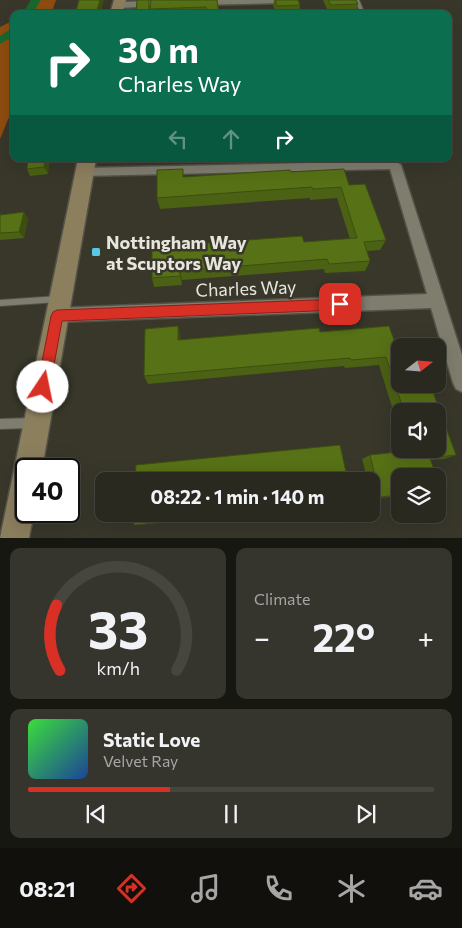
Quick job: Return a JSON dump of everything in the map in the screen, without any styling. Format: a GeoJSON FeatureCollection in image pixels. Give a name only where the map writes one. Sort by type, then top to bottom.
{"type":"FeatureCollection","features":[{"type":"Feature","properties":{"kind":"street"},"geometry":{"type":"LineString","coordinates":[[187,3],[284,0]]}},
{"type":"Feature","properties":{"kind":"street"},"geometry":{"type":"LineString","coordinates":[[118,6],[164,4]]}},
{"type":"Feature","properties":{"kind":"street"},"geometry":{"type":"LineString","coordinates":[[30,458],[86,165],[395,164],[462,383]]}},
{"type":"Feature","properties":{"kind":"street","name":"Charles Way"},"geometry":{"type":"LineString","coordinates":[[59,307],[437,301]]}},
{"type":"Feature","properties":{"kind":"street"},"geometry":{"type":"LineString","coordinates":[[14,538],[17,523]]}},
{"type":"Feature","properties":{"kind":"lane"},"geometry":{"type":"LineString","coordinates":[[0,303],[59,307]]}},
{"type":"Feature","properties":{"kind":"lane"},"geometry":{"type":"LineString","coordinates":[[0,424],[36,423]]}},
{"type":"Feature","properties":{"kind":"shaded area"},"geometry":{"type":"Polygon","coordinates":[[[34,0],[56,0],[52,10],[28,10],[34,0]]]}},
{"type":"Feature","properties":{"kind":"shaded area"},"geometry":{"type":"Polygon","coordinates":[[[10,22],[10,115],[0,139],[0,27],[10,22]]]}},
{"type":"Feature","properties":{"kind":"building"},"geometry":{"type":"Polygon","coordinates":[[[79,0],[100,0],[97,10],[76,10],[79,0]]]}},
{"type":"Feature","properties":{"kind":"building"},"geometry":{"type":"Polygon","coordinates":[[[137,0],[149,0],[149,10],[136,10],[137,0]]]}},
{"type":"Feature","properties":{"kind":"building"},"geometry":{"type":"Polygon","coordinates":[[[151,0],[217,0],[218,10],[206,10],[206,7],[150,9],[151,0]]]}},
{"type":"Feature","properties":{"kind":"building"},"geometry":{"type":"Polygon","coordinates":[[[275,0],[298,0],[300,5],[277,6],[275,0]]]}},
{"type":"Feature","properties":{"kind":"building"},"geometry":{"type":"Polygon","coordinates":[[[328,0],[356,0],[358,4],[331,5],[328,0]]]}},
{"type":"Feature","properties":{"kind":"building"},"geometry":{"type":"Polygon","coordinates":[[[28,162],[45,162],[44,167],[27,169],[28,162]]]}},
{"type":"Feature","properties":{"kind":"building"},"geometry":{"type":"Polygon","coordinates":[[[183,169],[183,177],[290,170],[291,172],[344,169],[349,185],[365,184],[386,240],[364,242],[370,261],[329,264],[327,259],[180,271],[180,276],[152,278],[152,247],[302,236],[304,242],[357,238],[341,187],[313,189],[312,187],[157,198],[157,170],[183,169]]]}},
{"type":"Feature","properties":{"kind":"building"},"geometry":{"type":"Polygon","coordinates":[[[24,212],[19,232],[0,233],[0,215],[24,212]]]}},
{"type":"Feature","properties":{"kind":"building"},"geometry":{"type":"Polygon","coordinates":[[[178,326],[178,340],[319,328],[320,332],[389,326],[393,338],[391,338],[391,372],[386,357],[351,360],[350,358],[144,376],[145,329],[178,326]]]}},
{"type":"Feature","properties":{"kind":"building"},"geometry":{"type":"Polygon","coordinates":[[[398,393],[433,393],[437,403],[401,403],[398,393]]]}},
{"type":"Feature","properties":{"kind":"building"},"geometry":{"type":"Polygon","coordinates":[[[446,428],[456,455],[446,456],[446,428]]]}},
{"type":"Feature","properties":{"kind":"building"},"geometry":{"type":"Polygon","coordinates":[[[340,445],[346,472],[136,472],[136,465],[340,445]]]}},
{"type":"Feature","properties":{"kind":"building"},"geometry":{"type":"Polygon","coordinates":[[[391,453],[391,458],[430,458],[433,468],[391,468],[391,496],[380,497],[380,472],[374,472],[370,455],[391,453]]]}},
{"type":"Feature","properties":{"kind":"building"},"geometry":{"type":"Polygon","coordinates":[[[134,522],[163,522],[134,525],[134,522]]]}},
{"type":"Feature","properties":{"kind":"waterway"},"geometry":{"type":"LineString","coordinates":[[30,10],[36,0]]}},
{"type":"Feature","properties":{"kind":"waterway"},"geometry":{"type":"LineString","coordinates":[[0,41],[10,33]]}},
{"type":"Feature","properties":{"kind":"place","name":"Nottingham Way at Scuptors Way"},"geometry":{"type":"Point","coordinates":[96,252]}},
{"type":"Feature","properties":{"kind":"route"},"geometry":{"type":"LineString","coordinates":[[43,387],[57,316],[340,304]]}}]}
